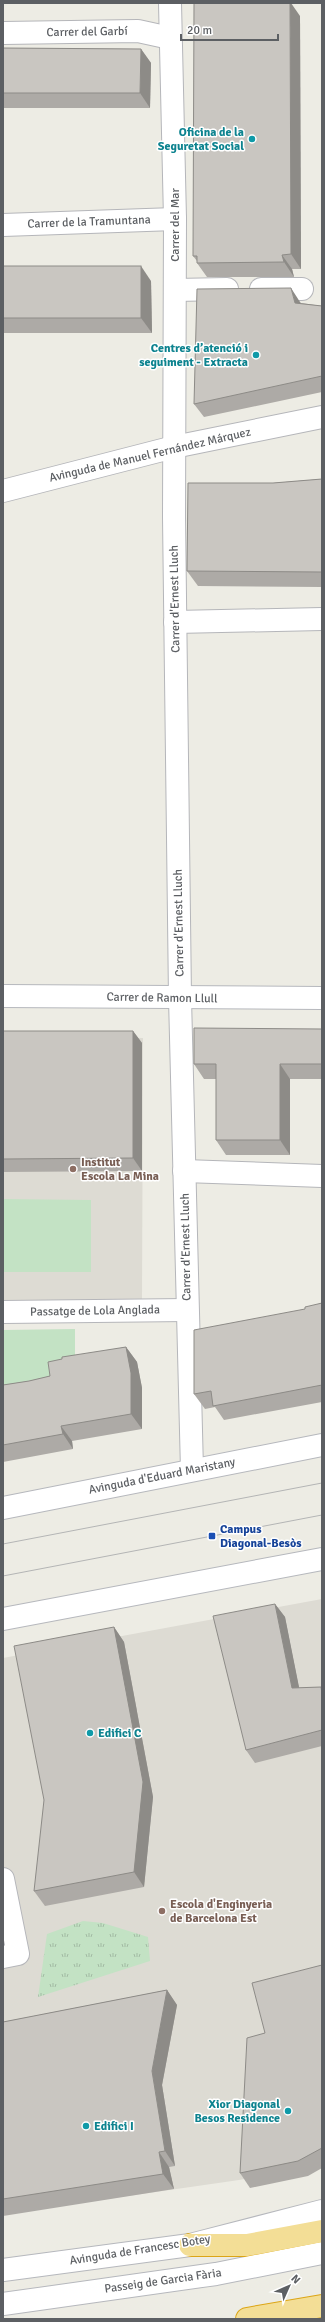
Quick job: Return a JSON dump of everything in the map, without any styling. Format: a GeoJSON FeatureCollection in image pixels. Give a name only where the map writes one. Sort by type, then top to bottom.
{"type":"FeatureCollection","features":[{"type":"Feature","properties":{"kind":"highway"},"geometry":{"type":"LineString","coordinates":[[190,2245],[246,2245],[322,2231]]}},
{"type":"Feature","properties":{"kind":"highway"},"geometry":{"type":"LineString","coordinates":[[247,2319],[322,2306]]}},
{"type":"Feature","properties":{"kind":"street","name":"Carrer del Mar"},"geometry":{"type":"LineString","coordinates":[[170,3],[175,219],[174,447]]}},
{"type":"Feature","properties":{"kind":"street","name":"Carrer del Garbí"},"geometry":{"type":"LineString","coordinates":[[3,32],[138,31],[170,38]]}},
{"type":"Feature","properties":{"kind":"street","name":"Carrer de la Tramuntana"},"geometry":{"type":"LineString","coordinates":[[3,225],[175,219]]}},
{"type":"Feature","properties":{"kind":"street"},"geometry":{"type":"LineString","coordinates":[[175,290],[302,289]]}},
{"type":"Feature","properties":{"kind":"street","name":"Avinguda de Manuel Fernández Márquez"},"geometry":{"type":"LineString","coordinates":[[3,491],[174,447],[322,418]]}},
{"type":"Feature","properties":{"kind":"street","name":"Carrer d'Ernest Lluch"},"geometry":{"type":"LineString","coordinates":[[174,447],[180,998],[192,1470]]}},
{"type":"Feature","properties":{"kind":"street"},"geometry":{"type":"LineString","coordinates":[[175,622],[322,619]]}},
{"type":"Feature","properties":{"kind":"street","name":"Carrer de Ramon Llull"},"geometry":{"type":"LineString","coordinates":[[3,996],[322,998]]}},
{"type":"Feature","properties":{"kind":"street"},"geometry":{"type":"LineString","coordinates":[[184,1171],[322,1176]]}},
{"type":"Feature","properties":{"kind":"street","name":"Passatge de Lola Anglada"},"geometry":{"type":"LineString","coordinates":[[3,1312],[187,1310]]}},
{"type":"Feature","properties":{"kind":"street","name":"Avinguda d'Eduard Maristany"},"geometry":{"type":"LineString","coordinates":[[3,1508],[322,1444]]}},
{"type":"Feature","properties":{"kind":"street"},"geometry":{"type":"LineString","coordinates":[[3,1619],[322,1558]]}},
{"type":"Feature","properties":{"kind":"street"},"geometry":{"type":"LineString","coordinates":[[3,1879],[18,1954],[3,1957]]}},
{"type":"Feature","properties":{"kind":"street","name":"Avinguda de Francesc Botey"},"geometry":{"type":"LineString","coordinates":[[3,2270],[190,2245],[322,2211]]}},
{"type":"Feature","properties":{"kind":"street","name":"Passeig de Garcia Fària"},"geometry":{"type":"LineString","coordinates":[[3,2304],[216,2274],[322,2254]]}},
{"type":"Feature","properties":{"kind":"shaded area","name":"Institut Escola La Mina"},"geometry":{"type":"Polygon","coordinates":[[[3,1036],[143,1038],[142,1301],[3,1300],[3,1036]]]}},
{"type":"Feature","properties":{"kind":"shaded area","name":"Escola d'Enginyeria de Barcelona Est"},"geometry":{"type":"Polygon","coordinates":[[[322,1599],[322,2164],[239,2180],[3,2214],[3,1658],[322,1599]]]}},
{"type":"Feature","properties":{"kind":"green space"},"geometry":{"type":"Polygon","coordinates":[[[3,1199],[91,1200],[91,1272],[3,1272],[3,1199]]]}},
{"type":"Feature","properties":{"kind":"green space"},"geometry":{"type":"Polygon","coordinates":[[[75,1329],[75,1360],[57,1383],[3,1392],[3,1330],[75,1329]]]}},
{"type":"Feature","properties":{"kind":"green space"},"geometry":{"type":"Polygon","coordinates":[[[83,1921],[103,1923],[148,1937],[150,1961],[38,1997],[47,1934],[83,1921]]]}},
{"type":"Feature","properties":{"kind":"building","name":"Oficina de la Seguretat Social"},"geometry":{"type":"Polygon","coordinates":[[[194,3],[290,3],[291,254],[282,255],[284,262],[197,263],[197,256],[193,256],[194,3]]]}},
{"type":"Feature","properties":{"kind":"building"},"geometry":{"type":"Polygon","coordinates":[[[3,48],[141,49],[140,93],[3,93],[3,48]]]}},
{"type":"Feature","properties":{"kind":"building"},"geometry":{"type":"Polygon","coordinates":[[[3,266],[141,266],[141,318],[3,318],[3,266]]]}},
{"type":"Feature","properties":{"kind":"building","name":"Centres d’atenció i seguiment - Extracta"},"geometry":{"type":"Polygon","coordinates":[[[291,288],[295,303],[322,306],[322,376],[194,404],[197,289],[291,288]]]}},
{"type":"Feature","properties":{"kind":"building"},"geometry":{"type":"Polygon","coordinates":[[[322,479],[322,572],[187,571],[188,483],[273,483],[322,479]]]}},
{"type":"Feature","properties":{"kind":"building"},"geometry":{"type":"Polygon","coordinates":[[[194,1028],[322,1029],[322,1064],[280,1064],[280,1140],[216,1140],[216,1064],[194,1064],[194,1028]]]}},
{"type":"Feature","properties":{"kind":"building"},"geometry":{"type":"Polygon","coordinates":[[[3,1031],[133,1031],[133,1158],[3,1159],[3,1031]]]}},
{"type":"Feature","properties":{"kind":"building"},"geometry":{"type":"Polygon","coordinates":[[[322,1303],[322,1385],[213,1406],[211,1391],[194,1394],[194,1330],[305,1309],[305,1307],[322,1303]]]}},
{"type":"Feature","properties":{"kind":"building"},"geometry":{"type":"Polygon","coordinates":[[[126,1347],[131,1373],[131,1414],[61,1426],[63,1434],[3,1445],[3,1385],[50,1376],[48,1362],[62,1359],[62,1357],[126,1347]]]}},
{"type":"Feature","properties":{"kind":"building"},"geometry":{"type":"Polygon","coordinates":[[[275,1604],[292,1688],[321,1687],[322,1730],[246,1750],[213,1616],[275,1604]]]}},
{"type":"Feature","properties":{"kind":"building","name":"Edifici C"},"geometry":{"type":"Polygon","coordinates":[[[114,1627],[143,1782],[134,1872],[34,1891],[44,1800],[14,1646],[114,1627]]]}},
{"type":"Feature","properties":{"kind":"building","name":"Xior Diagonal Besos Residence"},"geometry":{"type":"Polygon","coordinates":[[[322,1965],[322,2148],[298,2161],[240,2173],[247,2038],[265,2033],[252,1983],[322,1965]]]}},
{"type":"Feature","properties":{"kind":"building","name":"Edifici I"},"geometry":{"type":"Polygon","coordinates":[[[167,1990],[152,2071],[165,2151],[159,2152],[163,2174],[3,2199],[3,2022],[167,1990]]]}},
{"type":"Feature","properties":{"kind":"tram line"},"geometry":{"type":"LineString","coordinates":[[3,1544],[322,1483]]}},
{"type":"Feature","properties":{"kind":"tram line"},"geometry":{"type":"LineString","coordinates":[[3,1576],[322,1515]]}},
{"type":"Feature","properties":{"kind":"place","name":"Oficina de la Seguretat Social"},"geometry":{"type":"Point","coordinates":[252,139]}},
{"type":"Feature","properties":{"kind":"place","name":"Centres d’atenció i seguiment - Extracta"},"geometry":{"type":"Point","coordinates":[256,355]}},
{"type":"Feature","properties":{"kind":"place","name":"Institut Escola La Mina"},"geometry":{"type":"Point","coordinates":[73,1169]}},
{"type":"Feature","properties":{"kind":"place","name":"Campus Diagonal-Besòs"},"geometry":{"type":"Point","coordinates":[212,1536]}},
{"type":"Feature","properties":{"kind":"place","name":"Edifici C"},"geometry":{"type":"Point","coordinates":[90,1733]}},
{"type":"Feature","properties":{"kind":"place","name":"Escola d'Enginyeria de Barcelona Est"},"geometry":{"type":"Point","coordinates":[162,1911]}},
{"type":"Feature","properties":{"kind":"place","name":"Xior Diagonal Besos Residence"},"geometry":{"type":"Point","coordinates":[288,2111]}},
{"type":"Feature","properties":{"kind":"place","name":"Edifici I"},"geometry":{"type":"Point","coordinates":[86,2126]}}]}
